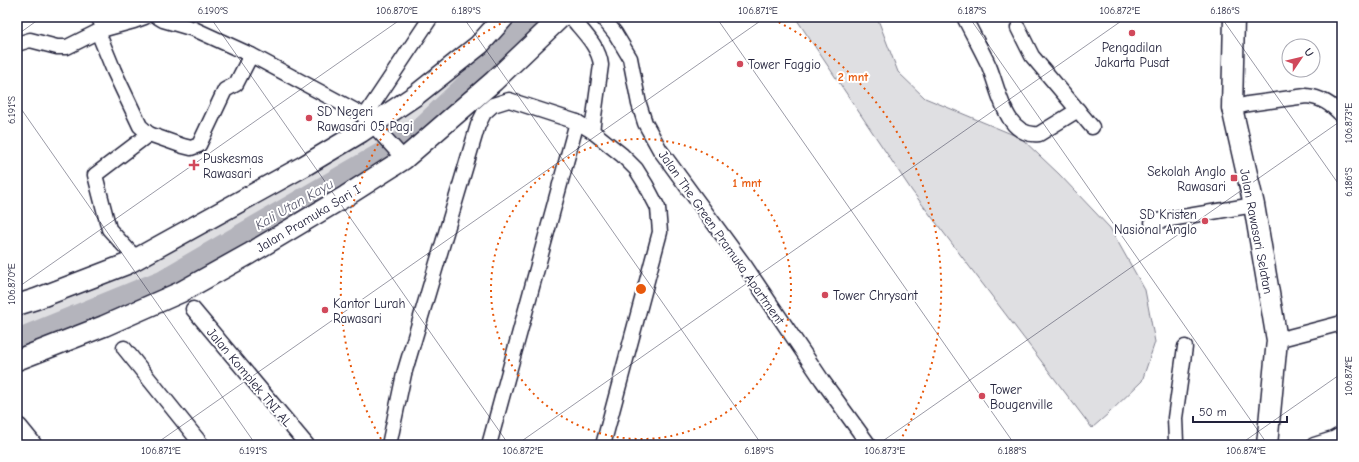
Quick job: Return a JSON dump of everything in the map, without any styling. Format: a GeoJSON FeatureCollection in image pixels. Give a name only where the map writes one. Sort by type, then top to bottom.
{"type":"FeatureCollection","features":[{"type":"Feature","properties":{"kind":"main road"},"geometry":{"type":"LineString","coordinates":[[17,430],[30,445]]}},
{"type":"Feature","properties":{"kind":"street"},"geometry":{"type":"LineString","coordinates":[[17,44],[30,40],[57,47],[67,47],[100,23],[134,21],[145,17]]}},
{"type":"Feature","properties":{"kind":"street"},"geometry":{"type":"LineString","coordinates":[[158,17],[163,20],[194,29],[251,54],[376,118],[403,158]]}},
{"type":"Feature","properties":{"kind":"street"},"geometry":{"type":"LineString","coordinates":[[376,118],[431,17]]}},
{"type":"Feature","properties":{"kind":"street"},"geometry":{"type":"LineString","coordinates":[[17,305],[127,264],[304,166],[376,118],[416,95],[478,45],[503,17]]}},
{"type":"Feature","properties":{"kind":"street","name":"Jalan Pramuka Sari I"},"geometry":{"type":"LineString","coordinates":[[17,360],[104,326],[181,292],[284,233],[403,158],[494,81],[561,17]]}},
{"type":"Feature","properties":{"kind":"street"},"geometry":{"type":"LineString","coordinates":[[571,17],[596,49],[600,57],[601,65],[592,131]]}},
{"type":"Feature","properties":{"kind":"street","name":"Jalan The Green Pramuka Apartment"},"geometry":{"type":"LineString","coordinates":[[602,17],[615,33],[630,58],[639,104],[645,124],[660,150],[745,266],[822,380],[869,445]]}},
{"type":"Feature","properties":{"kind":"street"},"geometry":{"type":"LineString","coordinates":[[964,17],[990,67],[1005,110],[1019,130],[1034,135],[1039,134],[1078,110]]}},
{"type":"Feature","properties":{"kind":"street","name":"Jalan Rawasari Selatan"},"geometry":{"type":"LineString","coordinates":[[1234,17],[1232,108],[1254,204],[1277,340],[1267,445]]}},
{"type":"Feature","properties":{"kind":"street"},"geometry":{"type":"LineString","coordinates":[[100,23],[114,71],[140,126],[150,134],[191,148],[199,145],[225,90],[236,84],[251,54]]}},
{"type":"Feature","properties":{"kind":"street"},"geometry":{"type":"LineString","coordinates":[[1018,28],[1032,56],[1092,127]]}},
{"type":"Feature","properties":{"kind":"street"},"geometry":{"type":"LineString","coordinates":[[1232,108],[1248,104],[1312,96],[1328,103],[1342,116]]}},
{"type":"Feature","properties":{"kind":"street"},"geometry":{"type":"LineString","coordinates":[[389,445],[404,374],[478,125],[484,113],[493,105],[509,100],[577,122],[592,131],[622,155],[636,169],[658,208],[660,232],[603,445]]}},
{"type":"Feature","properties":{"kind":"street"},"geometry":{"type":"LineString","coordinates":[[489,445],[577,122]]}},
{"type":"Feature","properties":{"kind":"street"},"geometry":{"type":"LineString","coordinates":[[137,258],[109,229],[95,175],[150,134]]}},
{"type":"Feature","properties":{"kind":"street"},"geometry":{"type":"LineString","coordinates":[[1152,222],[1254,204]]}},
{"type":"Feature","properties":{"kind":"street","name":"Jalan Komplek TNI AL"},"geometry":{"type":"LineString","coordinates":[[193,309],[308,445]]}},
{"type":"Feature","properties":{"kind":"street"},"geometry":{"type":"LineString","coordinates":[[1277,340],[1342,323]]}},
{"type":"Feature","properties":{"kind":"street"},"geometry":{"type":"LineString","coordinates":[[1177,445],[1175,418],[1186,347]]}},
{"type":"Feature","properties":{"kind":"street"},"geometry":{"type":"LineString","coordinates":[[124,348],[202,445]]}},
{"type":"Feature","properties":{"kind":"street"},"geometry":{"type":"LineString","coordinates":[[1314,445],[1333,440],[1342,434]]}},
{"type":"Feature","properties":{"kind":"shaded area"},"geometry":{"type":"Polygon","coordinates":[[[504,17],[561,17],[402,161],[284,234],[17,360],[17,303],[103,273],[373,124],[504,17]]]}},
{"type":"Feature","properties":{"kind":"shaded area"},"geometry":{"type":"Polygon","coordinates":[[[795,17],[877,17],[898,72],[925,98],[1021,138],[1059,174],[1110,228],[1145,290],[1155,342],[1142,381],[1092,428],[912,191],[795,17]]]}},
{"type":"Feature","properties":{"kind":"waterway","name":"Kali Utan Kayu"},"geometry":{"type":"LineString","coordinates":[[17,340],[162,281],[415,134],[537,17]]}},
{"type":"Feature","properties":{"kind":"place","name":"Pengadilan Jakarta Pusat"},"geometry":{"type":"Point","coordinates":[1132,33]}},
{"type":"Feature","properties":{"kind":"place","name":"Tower Faggio"},"geometry":{"type":"Point","coordinates":[740,64]}},
{"type":"Feature","properties":{"kind":"place","name":"SD Negeri Rawasari 05 Pagi"},"geometry":{"type":"Point","coordinates":[309,118]}},
{"type":"Feature","properties":{"kind":"place","name":"Puskesmas Rawasari"},"geometry":{"type":"Point","coordinates":[194,165]}},
{"type":"Feature","properties":{"kind":"place","name":"Sekolah Anglo Rawasari"},"geometry":{"type":"Point","coordinates":[1234,178]}},
{"type":"Feature","properties":{"kind":"place","name":"SD Kristen Nasional Anglo"},"geometry":{"type":"Point","coordinates":[1205,221]}},
{"type":"Feature","properties":{"kind":"place","name":"Tower Chrysant"},"geometry":{"type":"Point","coordinates":[825,295]}},
{"type":"Feature","properties":{"kind":"place","name":"Kantor Lurah Rawasari"},"geometry":{"type":"Point","coordinates":[325,310]}},
{"type":"Feature","properties":{"kind":"place","name":"Tower Bougenville"},"geometry":{"type":"Point","coordinates":[982,396]}}]}
